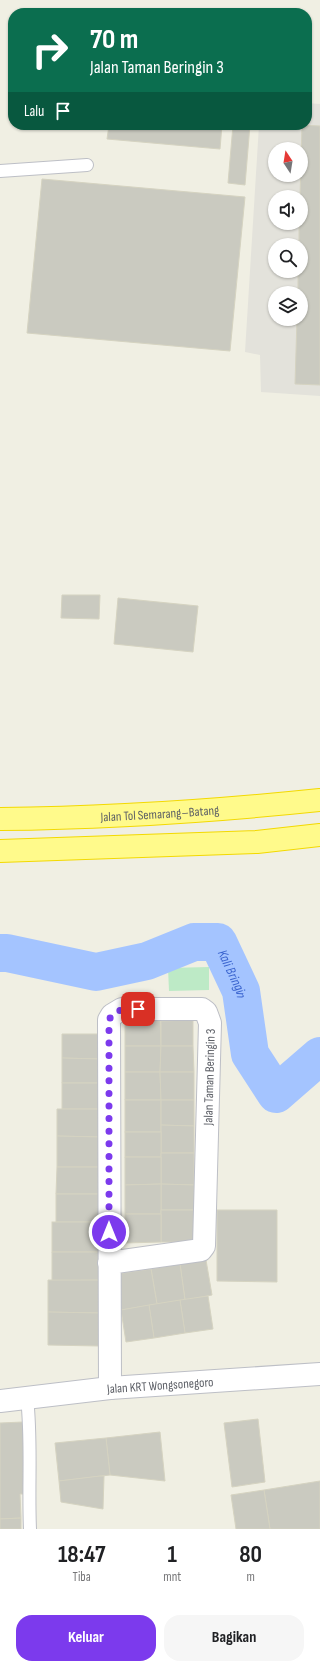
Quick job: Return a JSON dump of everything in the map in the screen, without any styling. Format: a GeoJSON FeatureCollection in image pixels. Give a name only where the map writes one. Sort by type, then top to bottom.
{"type":"FeatureCollection","features":[{"type":"Feature","properties":{"kind":"highway","name":"Jalan Tol Semarang–Batang"},"geometry":{"type":"LineString","coordinates":[[0,820],[81,819],[250,807],[320,800]]}},
{"type":"Feature","properties":{"kind":"highway"},"geometry":{"type":"LineString","coordinates":[[0,851],[257,842],[320,835]]}},
{"type":"Feature","properties":{"kind":"street","name":"Jalan Taman Beringin 3"},"geometry":{"type":"LineString","coordinates":[[109,1263],[202,1250],[204,1246],[210,1023],[206,1012],[202,1009],[122,1009],[112,1015],[109,1020],[109,1263],[110,1388]]}},
{"type":"Feature","properties":{"kind":"street","name":"Jalan KRT Wongsonegoro"},"geometry":{"type":"LineString","coordinates":[[0,1401],[110,1388],[320,1374]]}},
{"type":"Feature","properties":{"kind":"lane"},"geometry":{"type":"LineString","coordinates":[[0,171],[87,165]]}},
{"type":"Feature","properties":{"kind":"lane"},"geometry":{"type":"LineString","coordinates":[[27,1398],[30,1421],[30,1529]]}},
{"type":"Feature","properties":{"kind":"shaded area"},"geometry":{"type":"Polygon","coordinates":[[[312,103],[320,104],[320,396],[261,392],[260,355],[245,352],[259,130],[312,130],[312,103]]]}},
{"type":"Feature","properties":{"kind":"green space"},"geometry":{"type":"Polygon","coordinates":[[[209,967],[209,990],[169,991],[168,968],[209,967]]]}},
{"type":"Feature","properties":{"kind":"building"},"geometry":{"type":"Polygon","coordinates":[[[312,126],[320,126],[320,385],[295,384],[297,326],[308,326],[308,286],[298,286],[298,278],[308,278],[308,238],[299,238],[299,230],[308,230],[308,190],[300,190],[300,182],[308,182],[308,142],[302,142],[302,130],[312,130],[312,126]]]}},
{"type":"Feature","properties":{"kind":"building"},"geometry":{"type":"Polygon","coordinates":[[[108,130],[222,130],[220,149],[107,139],[108,130]]]}},
{"type":"Feature","properties":{"kind":"building"},"geometry":{"type":"Polygon","coordinates":[[[233,130],[250,130],[245,185],[228,183],[233,130]]]}},
{"type":"Feature","properties":{"kind":"building"},"geometry":{"type":"Polygon","coordinates":[[[42,179],[245,197],[230,351],[27,333],[42,179]]]}},
{"type":"Feature","properties":{"kind":"building"},"geometry":{"type":"Polygon","coordinates":[[[62,595],[100,595],[99,619],[61,618],[62,595]]]}},
{"type":"Feature","properties":{"kind":"building"},"geometry":{"type":"Polygon","coordinates":[[[118,598],[198,606],[193,652],[114,644],[118,598]]]}},
{"type":"Feature","properties":{"kind":"building"},"geometry":{"type":"Polygon","coordinates":[[[125,1017],[160,1017],[161,1046],[125,1046],[125,1017]]]}},
{"type":"Feature","properties":{"kind":"building"},"geometry":{"type":"Polygon","coordinates":[[[193,1020],[193,1046],[161,1046],[161,1021],[193,1020]]]}},
{"type":"Feature","properties":{"kind":"building"},"geometry":{"type":"Polygon","coordinates":[[[62,1034],[101,1034],[101,1059],[62,1058],[62,1034]]]}},
{"type":"Feature","properties":{"kind":"building"},"geometry":{"type":"Polygon","coordinates":[[[125,1046],[161,1046],[160,1072],[125,1072],[125,1046]]]}},
{"type":"Feature","properties":{"kind":"building"},"geometry":{"type":"Polygon","coordinates":[[[161,1046],[193,1046],[194,1072],[160,1072],[161,1046]]]}},
{"type":"Feature","properties":{"kind":"building"},"geometry":{"type":"Polygon","coordinates":[[[62,1058],[101,1059],[101,1083],[62,1083],[62,1058]]]}},
{"type":"Feature","properties":{"kind":"building"},"geometry":{"type":"Polygon","coordinates":[[[125,1072],[160,1072],[161,1100],[125,1100],[125,1072]]]}},
{"type":"Feature","properties":{"kind":"building"},"geometry":{"type":"Polygon","coordinates":[[[160,1072],[194,1072],[194,1100],[161,1100],[160,1072]]]}},
{"type":"Feature","properties":{"kind":"building"},"geometry":{"type":"Polygon","coordinates":[[[62,1083],[101,1083],[101,1109],[62,1109],[62,1083]]]}},
{"type":"Feature","properties":{"kind":"building"},"geometry":{"type":"Polygon","coordinates":[[[125,1100],[161,1100],[161,1132],[125,1132],[125,1100]]]}},
{"type":"Feature","properties":{"kind":"building"},"geometry":{"type":"Polygon","coordinates":[[[161,1100],[194,1100],[194,1126],[161,1125],[161,1100]]]}},
{"type":"Feature","properties":{"kind":"building"},"geometry":{"type":"Polygon","coordinates":[[[57,1109],[101,1109],[101,1137],[57,1136],[57,1109]]]}},
{"type":"Feature","properties":{"kind":"building"},"geometry":{"type":"Polygon","coordinates":[[[161,1125],[194,1126],[194,1153],[161,1153],[161,1125]]]}},
{"type":"Feature","properties":{"kind":"building"},"geometry":{"type":"Polygon","coordinates":[[[125,1132],[161,1132],[161,1157],[125,1157],[125,1132]]]}},
{"type":"Feature","properties":{"kind":"building"},"geometry":{"type":"Polygon","coordinates":[[[57,1136],[101,1137],[100,1167],[57,1167],[57,1136]]]}},
{"type":"Feature","properties":{"kind":"building"},"geometry":{"type":"Polygon","coordinates":[[[161,1153],[194,1153],[194,1185],[161,1184],[161,1153]]]}},
{"type":"Feature","properties":{"kind":"building"},"geometry":{"type":"Polygon","coordinates":[[[125,1157],[161,1157],[161,1184],[125,1185],[125,1157]]]}},
{"type":"Feature","properties":{"kind":"building"},"geometry":{"type":"Polygon","coordinates":[[[57,1167],[100,1167],[100,1194],[56,1194],[57,1167]]]}},
{"type":"Feature","properties":{"kind":"building"},"geometry":{"type":"Polygon","coordinates":[[[161,1184],[194,1185],[194,1210],[161,1210],[161,1184]]]}},
{"type":"Feature","properties":{"kind":"building"},"geometry":{"type":"Polygon","coordinates":[[[161,1184],[161,1214],[125,1214],[125,1185],[161,1184]]]}},
{"type":"Feature","properties":{"kind":"building"},"geometry":{"type":"Polygon","coordinates":[[[56,1194],[100,1194],[100,1222],[56,1222],[56,1194]]]}},
{"type":"Feature","properties":{"kind":"building"},"geometry":{"type":"Polygon","coordinates":[[[161,1210],[194,1210],[194,1242],[161,1242],[161,1210]]]}},
{"type":"Feature","properties":{"kind":"building"},"geometry":{"type":"Polygon","coordinates":[[[217,1210],[277,1210],[277,1282],[217,1281],[217,1210]]]}},
{"type":"Feature","properties":{"kind":"building"},"geometry":{"type":"Polygon","coordinates":[[[125,1214],[161,1214],[161,1242],[125,1243],[125,1214]]]}},
{"type":"Feature","properties":{"kind":"building"},"geometry":{"type":"Polygon","coordinates":[[[52,1222],[100,1222],[100,1252],[52,1252],[52,1222]]]}},
{"type":"Feature","properties":{"kind":"building"},"geometry":{"type":"Polygon","coordinates":[[[52,1252],[100,1252],[100,1280],[52,1281],[52,1252]]]}},
{"type":"Feature","properties":{"kind":"building"},"geometry":{"type":"Polygon","coordinates":[[[206,1260],[212,1295],[185,1300],[180,1264],[206,1260]]]}},
{"type":"Feature","properties":{"kind":"building"},"geometry":{"type":"Polygon","coordinates":[[[180,1264],[185,1300],[157,1304],[151,1269],[180,1264]]]}},
{"type":"Feature","properties":{"kind":"building"},"geometry":{"type":"Polygon","coordinates":[[[151,1269],[157,1304],[121,1310],[115,1274],[151,1269]]]}},
{"type":"Feature","properties":{"kind":"building"},"geometry":{"type":"Polygon","coordinates":[[[48,1280],[100,1280],[99,1313],[48,1312],[48,1280]]]}},
{"type":"Feature","properties":{"kind":"building"},"geometry":{"type":"Polygon","coordinates":[[[208,1296],[213,1329],[185,1333],[180,1300],[208,1296]]]}},
{"type":"Feature","properties":{"kind":"building"},"geometry":{"type":"Polygon","coordinates":[[[180,1300],[185,1333],[154,1338],[149,1305],[180,1300]]]}},
{"type":"Feature","properties":{"kind":"building"},"geometry":{"type":"Polygon","coordinates":[[[149,1305],[154,1338],[126,1342],[121,1310],[149,1305]]]}},
{"type":"Feature","properties":{"kind":"building"},"geometry":{"type":"Polygon","coordinates":[[[48,1312],[99,1313],[99,1346],[48,1345],[48,1312]]]}},
{"type":"Feature","properties":{"kind":"building"},"geometry":{"type":"Polygon","coordinates":[[[258,1419],[265,1482],[232,1487],[224,1423],[258,1419]]]}},
{"type":"Feature","properties":{"kind":"building"},"geometry":{"type":"Polygon","coordinates":[[[23,1422],[26,1494],[20,1494],[21,1518],[0,1519],[0,1423],[23,1422]]]}},
{"type":"Feature","properties":{"kind":"building"},"geometry":{"type":"Polygon","coordinates":[[[160,1432],[165,1481],[110,1475],[106,1438],[160,1432]]]}},
{"type":"Feature","properties":{"kind":"building"},"geometry":{"type":"Polygon","coordinates":[[[106,1438],[110,1475],[59,1481],[55,1443],[106,1438]]]}},
{"type":"Feature","properties":{"kind":"building"},"geometry":{"type":"Polygon","coordinates":[[[104,1476],[103,1509],[61,1502],[59,1481],[104,1476]]]}},
{"type":"Feature","properties":{"kind":"building"},"geometry":{"type":"Polygon","coordinates":[[[320,1481],[320,1529],[270,1529],[264,1490],[320,1481]]]}},
{"type":"Feature","properties":{"kind":"building"},"geometry":{"type":"Polygon","coordinates":[[[264,1490],[270,1529],[236,1529],[231,1495],[264,1490]]]}},
{"type":"Feature","properties":{"kind":"building"},"geometry":{"type":"Polygon","coordinates":[[[21,1518],[21,1529],[0,1529],[0,1519],[21,1518]]]}},
{"type":"Feature","properties":{"kind":"waterway","name":"Kali Bringin"},"geometry":{"type":"LineString","coordinates":[[0,953],[7,953],[96,972],[147,961],[194,942],[218,942],[241,991],[250,1054],[276,1094],[320,1056]]}},
{"type":"Feature","properties":{"kind":"route"},"geometry":{"type":"LineString","coordinates":[[109,1232],[109,1020],[112,1015],[122,1009],[138,1009]]}}]}
